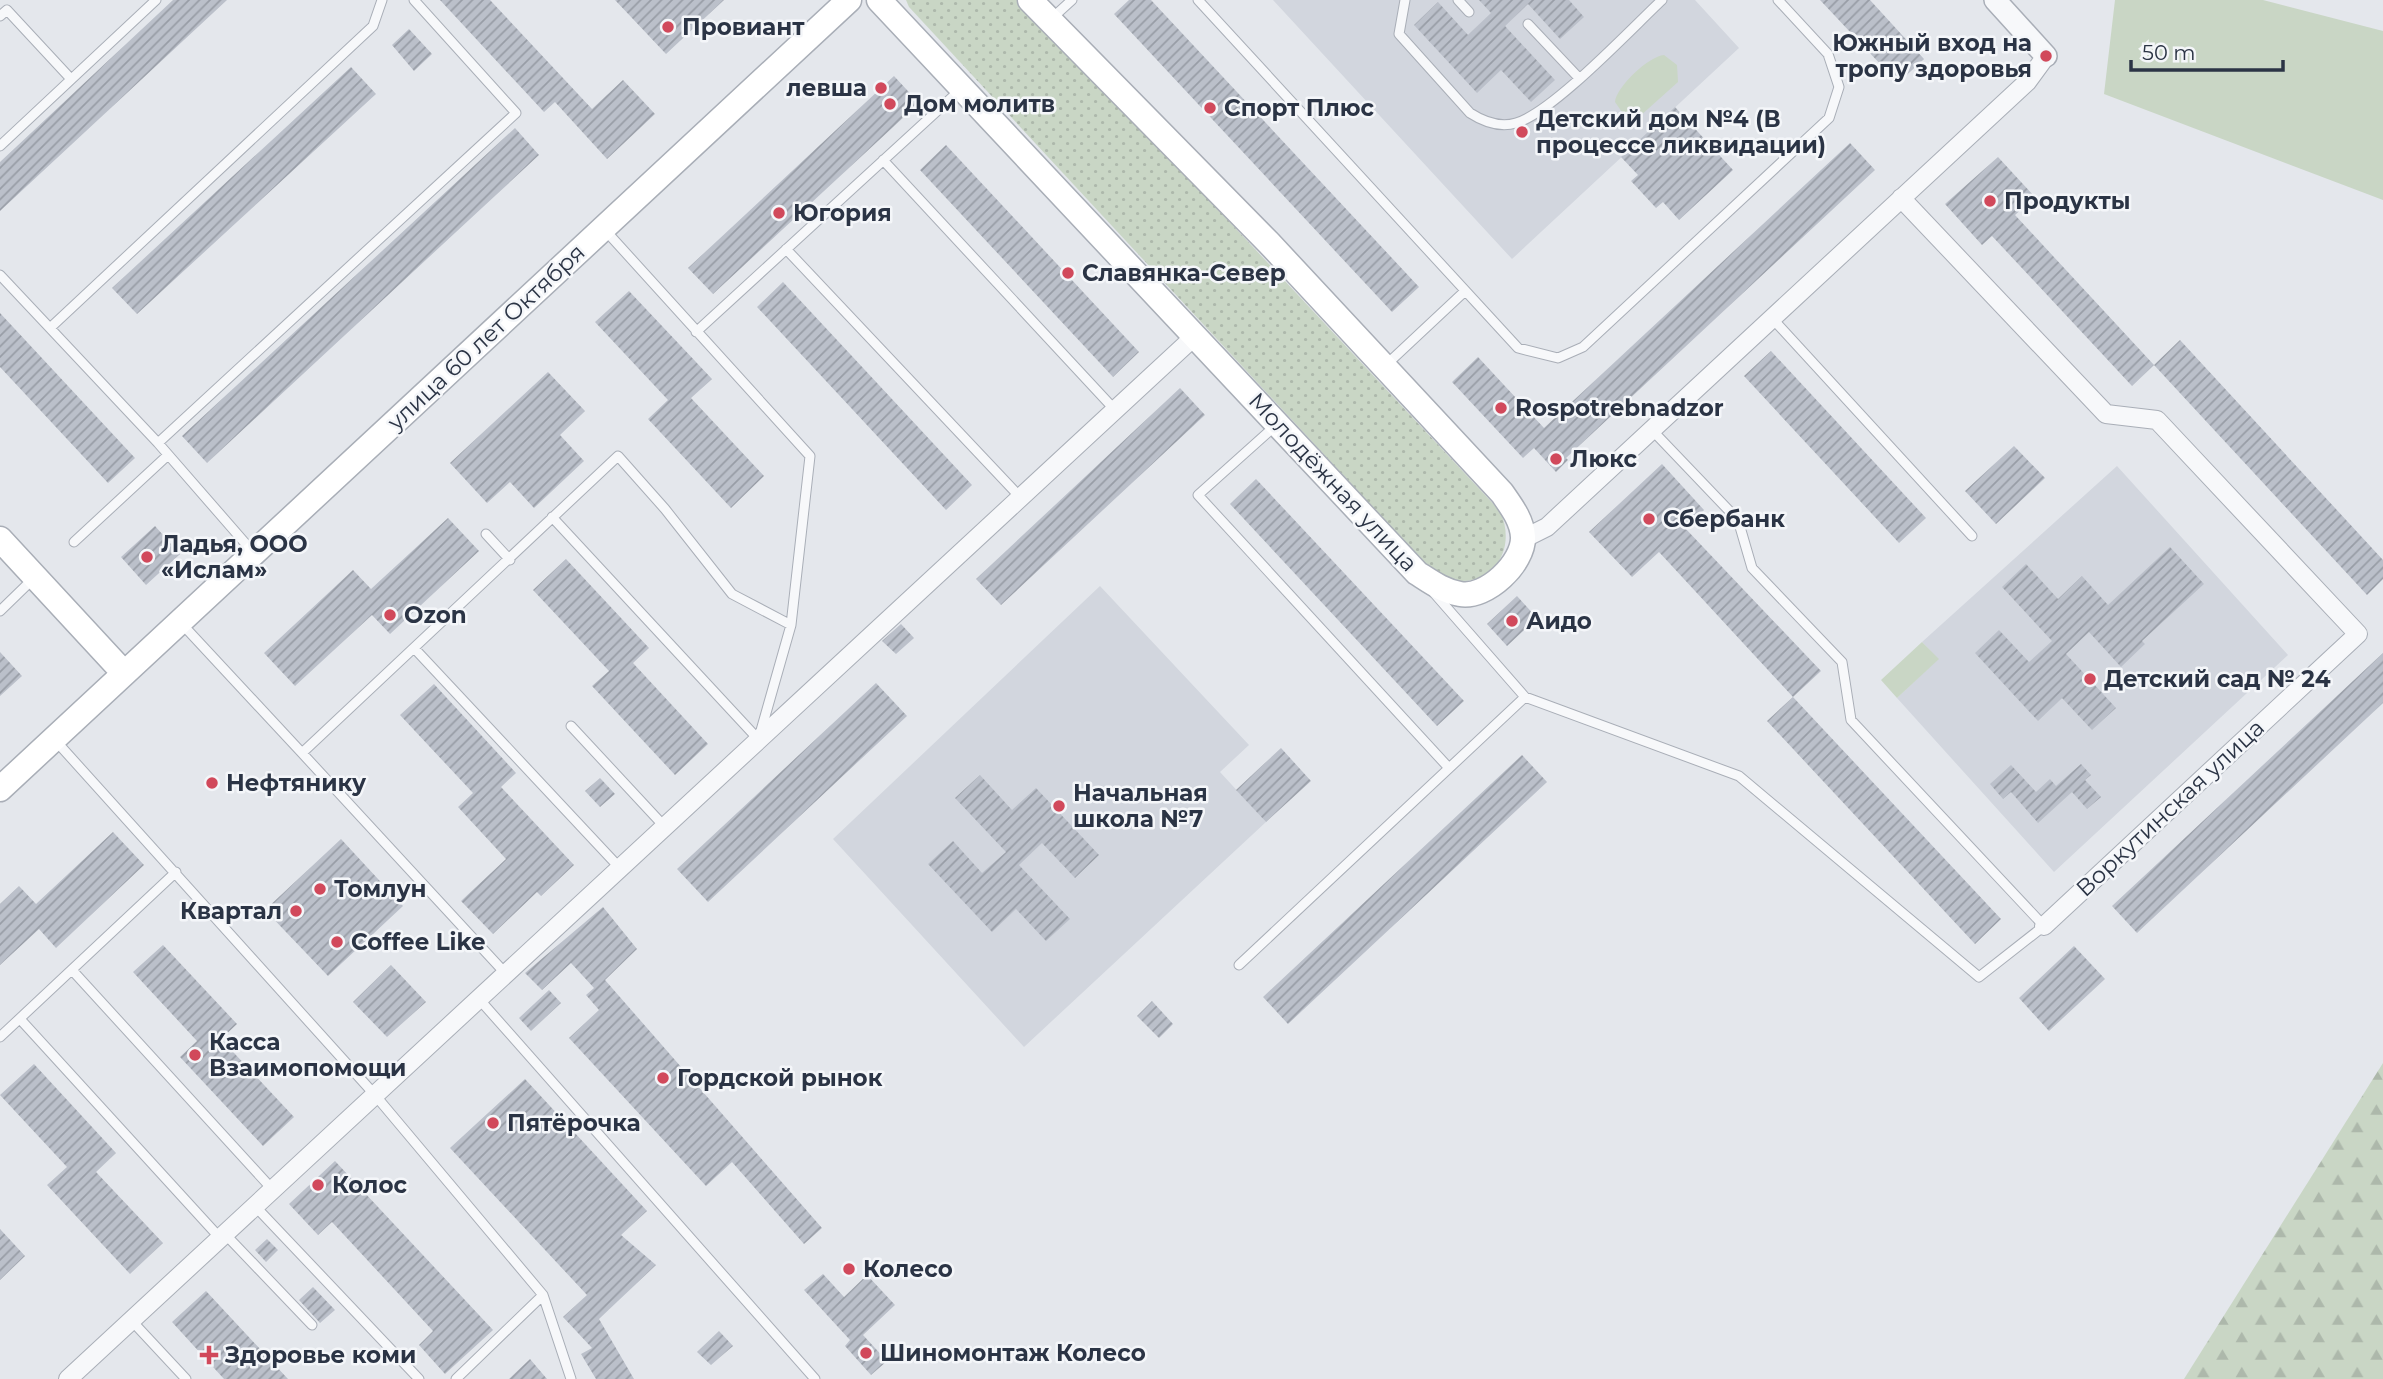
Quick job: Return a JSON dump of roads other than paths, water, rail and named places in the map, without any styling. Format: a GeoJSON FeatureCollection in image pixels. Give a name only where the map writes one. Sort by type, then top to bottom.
{"type":"FeatureCollection","features":[{"type":"Feature","properties":{"kind":"main road","name":"улица 60 лет Октября"},"geometry":{"type":"LineString","coordinates":[[0,789],[849,0]]}},
{"type":"Feature","properties":{"kind":"main road","name":"Молодёжная улица"},"geometry":{"type":"LineString","coordinates":[[879,0],[1417,573],[1441,589],[1463,595],[1480,592],[1500,578],[1516,560],[1523,539]]}},
{"type":"Feature","properties":{"kind":"main road"},"geometry":{"type":"LineString","coordinates":[[1030,0],[1269,243],[1503,493],[1519,518],[1523,539]]}},
{"type":"Feature","properties":{"kind":"main road"},"geometry":{"type":"LineString","coordinates":[[0,539],[124,673]]}},
{"type":"Feature","properties":{"kind":"street"},"geometry":{"type":"LineString","coordinates":[[1523,539],[1547,527],[2027,82],[2046,56],[1995,0]]}},
{"type":"Feature","properties":{"kind":"street","name":"Воркутинская улица"},"geometry":{"type":"LineString","coordinates":[[1901,198],[2106,414],[2157,419],[2358,634],[2044,926]]}},
{"type":"Feature","properties":{"kind":"street"},"geometry":{"type":"LineString","coordinates":[[74,1377],[131,1320],[506,974],[618,866],[1195,336]]}},
{"type":"Feature","properties":{"kind":"lane"},"geometry":{"type":"LineString","coordinates":[[0,146],[156,0]]}},
{"type":"Feature","properties":{"kind":"lane"},"geometry":{"type":"LineString","coordinates":[[50,328],[373,26],[382,0]]}},
{"type":"Feature","properties":{"kind":"lane"},"geometry":{"type":"LineString","coordinates":[[158,443],[516,113],[414,0]]}},
{"type":"Feature","properties":{"kind":"lane"},"geometry":{"type":"LineString","coordinates":[[1049,21],[1072,0]]}},
{"type":"Feature","properties":{"kind":"lane"},"geometry":{"type":"LineString","coordinates":[[1198,0],[1518,348],[1558,358],[1583,347],[1829,118],[1839,87],[1828,54],[1777,0]]}},
{"type":"Feature","properties":{"kind":"lane"},"geometry":{"type":"LineString","coordinates":[[1405,0],[1399,34],[1470,113],[1483,122],[1508,124],[1542,110],[1662,0]]}},
{"type":"Feature","properties":{"kind":"lane"},"geometry":{"type":"LineString","coordinates":[[1458,0],[1469,12]]}},
{"type":"Feature","properties":{"kind":"lane"},"geometry":{"type":"LineString","coordinates":[[0,16],[7,10],[71,79]]}},
{"type":"Feature","properties":{"kind":"lane"},"geometry":{"type":"LineString","coordinates":[[1528,24],[1578,77]]}},
{"type":"Feature","properties":{"kind":"lane"},"geometry":{"type":"LineString","coordinates":[[696,332],[961,89]]}},
{"type":"Feature","properties":{"kind":"lane"},"geometry":{"type":"LineString","coordinates":[[883,160],[1115,410]]}},
{"type":"Feature","properties":{"kind":"lane"},"geometry":{"type":"LineString","coordinates":[[603,228],[810,456],[792,625],[758,739]]}},
{"type":"Feature","properties":{"kind":"lane"},"geometry":{"type":"LineString","coordinates":[[786,248],[1020,497]]}},
{"type":"Feature","properties":{"kind":"lane"},"geometry":{"type":"LineString","coordinates":[[0,275],[158,443],[253,553]]}},
{"type":"Feature","properties":{"kind":"lane"},"geometry":{"type":"LineString","coordinates":[[1384,367],[1464,292]]}},
{"type":"Feature","properties":{"kind":"lane"},"geometry":{"type":"LineString","coordinates":[[1771,317],[1972,536]]}},
{"type":"Feature","properties":{"kind":"lane"},"geometry":{"type":"LineString","coordinates":[[1277,424],[1198,495],[1449,768]]}},
{"type":"Feature","properties":{"kind":"lane"},"geometry":{"type":"LineString","coordinates":[[1417,573],[1525,696],[1739,776],[1979,977],[2044,926],[1852,720],[1842,662],[1752,568],[1738,520],[1651,429]]}},
{"type":"Feature","properties":{"kind":"lane"},"geometry":{"type":"LineString","coordinates":[[74,542],[168,455]]}},
{"type":"Feature","properties":{"kind":"lane"},"geometry":{"type":"LineString","coordinates":[[302,752],[618,456],[665,509],[732,594],[792,625]]}},
{"type":"Feature","properties":{"kind":"lane"},"geometry":{"type":"LineString","coordinates":[[552,517],[758,739]]}},
{"type":"Feature","properties":{"kind":"lane"},"geometry":{"type":"LineString","coordinates":[[486,534],[510,560]]}},
{"type":"Feature","properties":{"kind":"lane"},"geometry":{"type":"LineString","coordinates":[[0,611],[36,577]]}},
{"type":"Feature","properties":{"kind":"lane"},"geometry":{"type":"LineString","coordinates":[[180,621],[506,974]]}},
{"type":"Feature","properties":{"kind":"lane"},"geometry":{"type":"LineString","coordinates":[[414,648],[618,866]]}},
{"type":"Feature","properties":{"kind":"lane"},"geometry":{"type":"LineString","coordinates":[[1239,965],[1525,696]]}},
{"type":"Feature","properties":{"kind":"lane"},"geometry":{"type":"LineString","coordinates":[[571,726],[663,825]]}},
{"type":"Feature","properties":{"kind":"lane"},"geometry":{"type":"LineString","coordinates":[[54,738],[375,1095],[543,1295],[570,1379]]}},
{"type":"Feature","properties":{"kind":"lane"},"geometry":{"type":"LineString","coordinates":[[0,1037],[176,872]]}},
{"type":"Feature","properties":{"kind":"lane"},"geometry":{"type":"LineString","coordinates":[[72,970],[273,1190]]}},
{"type":"Feature","properties":{"kind":"lane"},"geometry":{"type":"LineString","coordinates":[[479,999],[815,1379]]}},
{"type":"Feature","properties":{"kind":"lane"},"geometry":{"type":"LineString","coordinates":[[20,1019],[223,1236],[312,1325]]}},
{"type":"Feature","properties":{"kind":"lane"},"geometry":{"type":"LineString","coordinates":[[255,1206],[419,1379]]}},
{"type":"Feature","properties":{"kind":"lane"},"geometry":{"type":"LineString","coordinates":[[456,1379],[543,1295]]}},
{"type":"Feature","properties":{"kind":"lane"},"geometry":{"type":"LineString","coordinates":[[131,1320],[186,1379]]}},
{"type":"Feature","properties":{"kind":"place","name":"Провиант"},"geometry":{"type":"Point","coordinates":[668,27]}},
{"type":"Feature","properties":{"kind":"place","name":"Южный вход на тропу здоровья"},"geometry":{"type":"Point","coordinates":[2046,56]}},
{"type":"Feature","properties":{"kind":"place","name":"левша"},"geometry":{"type":"Point","coordinates":[881,88]}},
{"type":"Feature","properties":{"kind":"place","name":"Дом молитв"},"geometry":{"type":"Point","coordinates":[890,104]}},
{"type":"Feature","properties":{"kind":"place","name":"Спорт Плюс"},"geometry":{"type":"Point","coordinates":[1210,108]}},
{"type":"Feature","properties":{"kind":"place","name":"Детский дом №4 (В процессе ликвидации)"},"geometry":{"type":"Point","coordinates":[1522,132]}},
{"type":"Feature","properties":{"kind":"place","name":"Продукты"},"geometry":{"type":"Point","coordinates":[1990,201]}},
{"type":"Feature","properties":{"kind":"place","name":"Югория"},"geometry":{"type":"Point","coordinates":[779,213]}},
{"type":"Feature","properties":{"kind":"place","name":"Славянка-Север"},"geometry":{"type":"Point","coordinates":[1068,273]}},
{"type":"Feature","properties":{"kind":"place","name":"Rospotrebnadzor"},"geometry":{"type":"Point","coordinates":[1501,408]}},
{"type":"Feature","properties":{"kind":"place","name":"Люкс"},"geometry":{"type":"Point","coordinates":[1556,459]}},
{"type":"Feature","properties":{"kind":"place","name":"Сбербанк"},"geometry":{"type":"Point","coordinates":[1649,519]}},
{"type":"Feature","properties":{"kind":"place","name":"Ладья, ООО «Ислам»"},"geometry":{"type":"Point","coordinates":[147,557]}},
{"type":"Feature","properties":{"kind":"place","name":"Ozon"},"geometry":{"type":"Point","coordinates":[390,615]}},
{"type":"Feature","properties":{"kind":"place","name":"Аидо"},"geometry":{"type":"Point","coordinates":[1512,621]}},
{"type":"Feature","properties":{"kind":"place","name":"Детский сад № 24"},"geometry":{"type":"Point","coordinates":[2090,679]}},
{"type":"Feature","properties":{"kind":"place","name":"Нефтянику"},"geometry":{"type":"Point","coordinates":[212,783]}},
{"type":"Feature","properties":{"kind":"place","name":"Начальная школа №7"},"geometry":{"type":"Point","coordinates":[1059,806]}},
{"type":"Feature","properties":{"kind":"place","name":"Томлун"},"geometry":{"type":"Point","coordinates":[320,889]}},
{"type":"Feature","properties":{"kind":"place","name":"Квартал"},"geometry":{"type":"Point","coordinates":[296,911]}},
{"type":"Feature","properties":{"kind":"place","name":"Coffee Like"},"geometry":{"type":"Point","coordinates":[337,942]}},
{"type":"Feature","properties":{"kind":"place","name":"Касса Взаимопомощи"},"geometry":{"type":"Point","coordinates":[195,1055]}},
{"type":"Feature","properties":{"kind":"place","name":"Гордской рынок"},"geometry":{"type":"Point","coordinates":[663,1078]}},
{"type":"Feature","properties":{"kind":"place","name":"Пятёрочка"},"geometry":{"type":"Point","coordinates":[493,1123]}},
{"type":"Feature","properties":{"kind":"place","name":"Колос"},"geometry":{"type":"Point","coordinates":[318,1185]}},
{"type":"Feature","properties":{"kind":"place","name":"Колесо"},"geometry":{"type":"Point","coordinates":[849,1269]}},
{"type":"Feature","properties":{"kind":"place","name":"Шиномонтаж Колесо"},"geometry":{"type":"Point","coordinates":[866,1353]}},
{"type":"Feature","properties":{"kind":"place","name":"Здоровье коми"},"geometry":{"type":"Point","coordinates":[209,1355]}}]}
